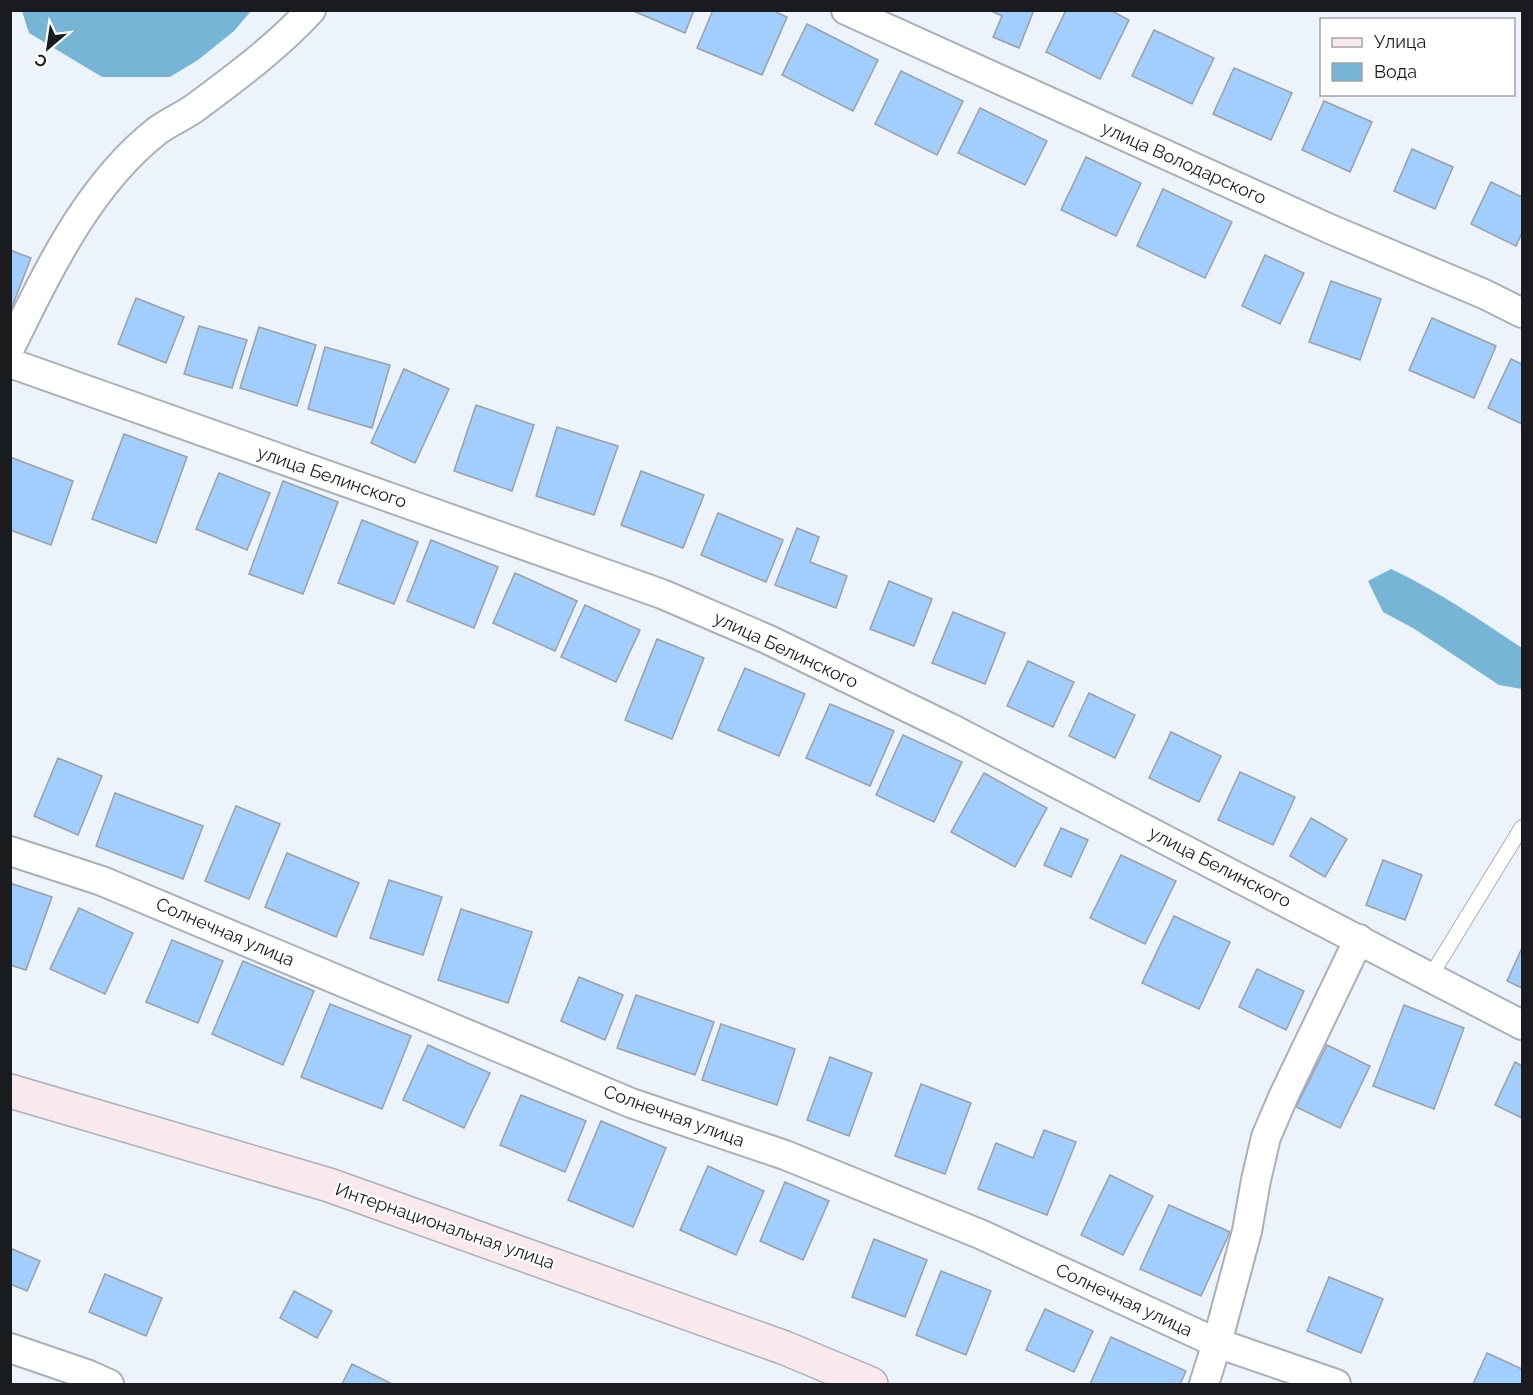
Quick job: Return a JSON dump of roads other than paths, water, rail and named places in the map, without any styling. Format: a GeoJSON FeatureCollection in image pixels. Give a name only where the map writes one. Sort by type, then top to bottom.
{"type":"FeatureCollection","features":[{"type":"Feature","properties":{"kind":"main road","name":"Интернациональная улица"},"geometry":{"type":"LineString","coordinates":[[10,1091],[329,1185],[528,1254],[785,1348],[871,1384]]}},
{"type":"Feature","properties":{"kind":"street"},"geometry":{"type":"LineString","coordinates":[[10,348],[41,285],[67,241],[90,204],[122,165],[158,131],[194,108],[258,59],[310,10]]}},
{"type":"Feature","properties":{"kind":"street","name":"улица Володарского"},"geometry":{"type":"LineString","coordinates":[[846,10],[1330,229],[1484,294],[1522,313]]}},
{"type":"Feature","properties":{"kind":"street","name":"улица Белинского"},"geometry":{"type":"LineString","coordinates":[[10,363],[662,594],[758,635],[952,729],[1522,1025]]}},
{"type":"Feature","properties":{"kind":"street","name":"Солнечная улица"},"geometry":{"type":"LineString","coordinates":[[10,851],[102,881],[632,1103],[785,1155],[969,1230],[1217,1343],[1336,1384]]}},
{"type":"Feature","properties":{"kind":"street"},"geometry":{"type":"LineString","coordinates":[[1204,1384],[1247,1232],[1266,1137],[1359,939]]}},
{"type":"Feature","properties":{"kind":"street"},"geometry":{"type":"LineString","coordinates":[[10,1348],[109,1384]]}},
{"type":"Feature","properties":{"kind":"lane"},"geometry":{"type":"LineString","coordinates":[[1431,977],[1522,827]]}},
{"type":"Feature","properties":{"kind":"water"},"geometry":{"type":"Polygon","coordinates":[[[22,10],[251,11],[234,31],[198,60],[170,77],[102,77],[29,33],[22,10]]]}},
{"type":"Feature","properties":{"kind":"water"},"geometry":{"type":"Polygon","coordinates":[[[1391,569],[1442,596],[1522,648],[1522,689],[1499,685],[1413,628],[1383,612],[1368,581],[1391,569]]]}}]}
